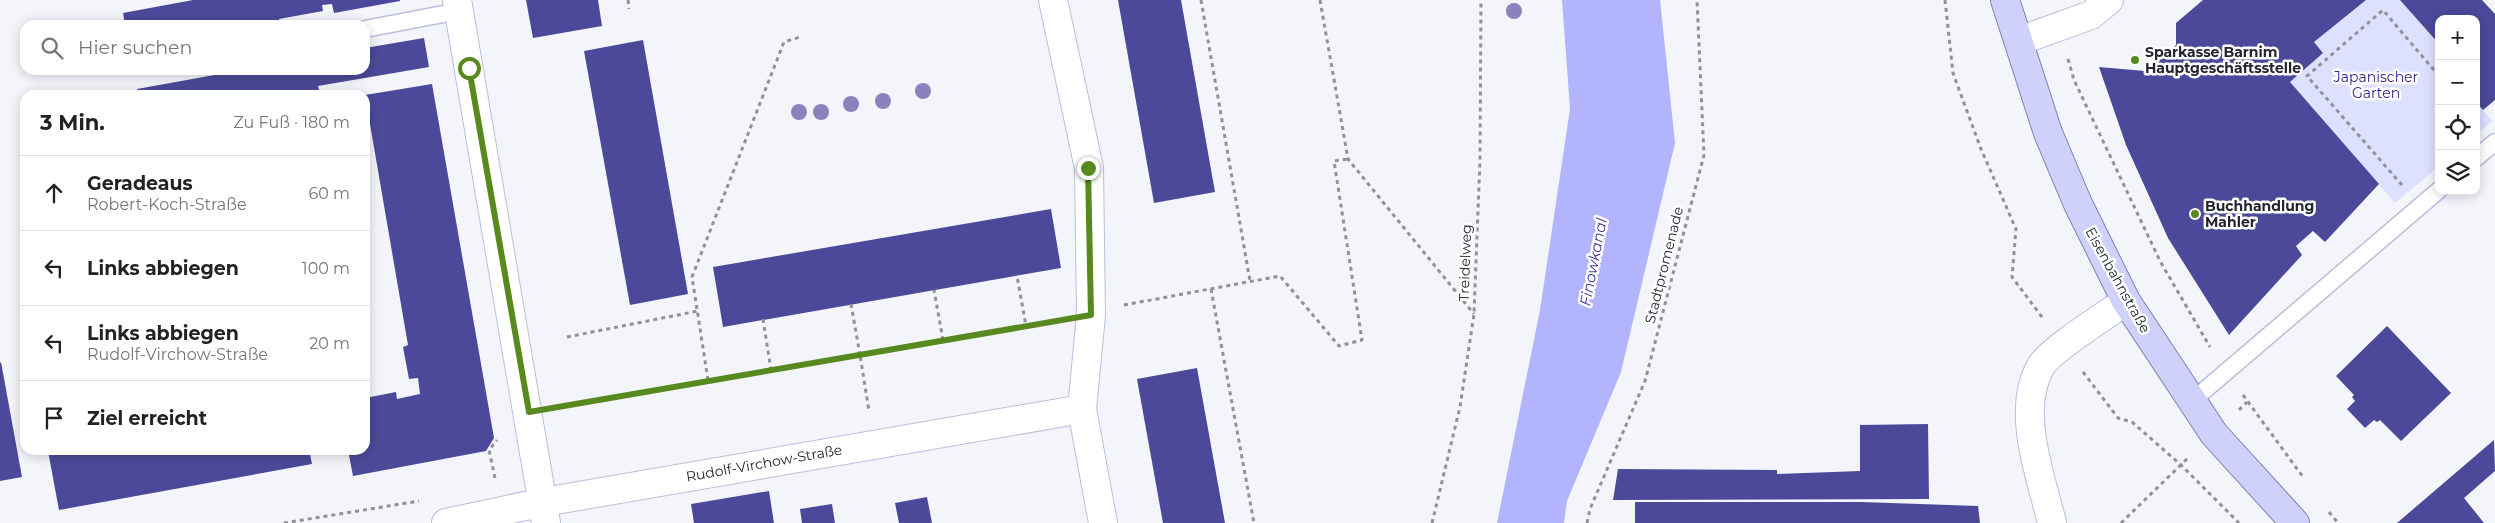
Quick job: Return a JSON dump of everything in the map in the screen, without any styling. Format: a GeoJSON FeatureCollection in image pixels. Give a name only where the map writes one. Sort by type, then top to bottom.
{"type":"FeatureCollection","features":[{"type":"Feature","properties":{"kind":"main road","name":"Eisenbahnstraße"},"geometry":{"type":"LineString","coordinates":[[2005,0],[2048,133],[2074,196],[2126,301],[2192,401],[2232,456],[2295,523]]}},
{"type":"Feature","properties":{"kind":"street"},"geometry":{"type":"LineString","coordinates":[[1053,0],[1088,168],[1091,315],[1082,409],[1103,523]]}},
{"type":"Feature","properties":{"kind":"street"},"geometry":{"type":"LineString","coordinates":[[2019,41],[2091,15],[2109,0]]}},
{"type":"Feature","properties":{"kind":"street"},"geometry":{"type":"LineString","coordinates":[[458,6],[545,512]]}},
{"type":"Feature","properties":{"kind":"street"},"geometry":{"type":"LineString","coordinates":[[2052,523],[2033,443],[2029,400],[2041,365],[2063,346],[2126,301]]}},
{"type":"Feature","properties":{"kind":"street","name":"Rudolf-Virchow-Straße"},"geometry":{"type":"LineString","coordinates":[[459,520],[545,512],[875,443],[1082,409]]}},
{"type":"Feature","properties":{"kind":"lane"},"geometry":{"type":"LineString","coordinates":[[370,28],[458,6]]}},
{"type":"Feature","properties":{"kind":"lane"},"geometry":{"type":"LineString","coordinates":[[2480,155],[2495,142]]}},
{"type":"Feature","properties":{"kind":"lane"},"geometry":{"type":"LineString","coordinates":[[2192,401],[2435,193]]}},
{"type":"Feature","properties":{"kind":"path"},"geometry":{"type":"LineString","coordinates":[[628,0],[629,9]]}},
{"type":"Feature","properties":{"kind":"path"},"geometry":{"type":"LineString","coordinates":[[1201,0],[1250,281]]}},
{"type":"Feature","properties":{"kind":"path"},"geometry":{"type":"LineString","coordinates":[[1320,0],[1348,158],[1474,314]]}},
{"type":"Feature","properties":{"kind":"path","name":"Treidelweg"},"geometry":{"type":"LineString","coordinates":[[1432,523],[1460,407],[1474,314],[1480,158],[1481,0]]}},
{"type":"Feature","properties":{"kind":"path","name":"Stadtpromenade"},"geometry":{"type":"LineString","coordinates":[[1587,523],[1590,509],[1645,381],[1704,155],[1697,0]]}},
{"type":"Feature","properties":{"kind":"path"},"geometry":{"type":"LineString","coordinates":[[1945,0],[1953,73],[1982,149],[2016,229],[2012,277],[2118,418],[2132,422],[2181,465],[2239,523]]}},
{"type":"Feature","properties":{"kind":"path"},"geometry":{"type":"LineString","coordinates":[[2420,206],[2307,76],[2383,10],[2435,71]]}},
{"type":"Feature","properties":{"kind":"path"},"geometry":{"type":"LineString","coordinates":[[2059,27],[2074,80],[2160,261],[2226,373],[2306,481]]}},
{"type":"Feature","properties":{"kind":"path"},"geometry":{"type":"LineString","coordinates":[[708,380],[692,276],[784,42],[800,37]]}},
{"type":"Feature","properties":{"kind":"path"},"geometry":{"type":"LineString","coordinates":[[459,520],[497,489],[490,450],[499,438],[494,417],[1091,315],[1106,308],[1280,276],[1339,346],[1362,340],[1334,161],[1348,158]]}},
{"type":"Feature","properties":{"kind":"path"},"geometry":{"type":"LineString","coordinates":[[1017,276],[1026,326]]}},
{"type":"Feature","properties":{"kind":"path"},"geometry":{"type":"LineString","coordinates":[[1211,289],[1254,523]]}},
{"type":"Feature","properties":{"kind":"path"},"geometry":{"type":"LineString","coordinates":[[934,290],[943,340]]}},
{"type":"Feature","properties":{"kind":"path"},"geometry":{"type":"LineString","coordinates":[[851,304],[875,443]]}},
{"type":"Feature","properties":{"kind":"path"},"geometry":{"type":"LineString","coordinates":[[567,337],[698,311]]}},
{"type":"Feature","properties":{"kind":"path"},"geometry":{"type":"LineString","coordinates":[[763,320],[771,370]]}},
{"type":"Feature","properties":{"kind":"path"},"geometry":{"type":"LineString","coordinates":[[2121,523],[2181,465]]}},
{"type":"Feature","properties":{"kind":"path"},"geometry":{"type":"LineString","coordinates":[[284,523],[429,500]]}},
{"type":"Feature","properties":{"kind":"path"},"geometry":{"type":"LineString","coordinates":[[2324,504],[2338,523]]}},
{"type":"Feature","properties":{"kind":"green space","name":"Japanischer Garten"},"geometry":{"type":"Polygon","coordinates":[[[2365,0],[2400,0],[2435,39],[2435,169],[2395,203],[2290,82],[2323,53],[2314,42],[2365,0]]]}},
{"type":"Feature","properties":{"kind":"green space"},"geometry":{"type":"Polygon","coordinates":[[[2480,107],[2492,121],[2480,132],[2480,107]]]}},
{"type":"Feature","properties":{"kind":"water","name":"Finowkanal"},"geometry":{"type":"Polygon","coordinates":[[[1562,0],[1660,0],[1675,143],[1621,372],[1567,501],[1564,523],[1497,523],[1540,310],[1570,109],[1562,0]]]}},
{"type":"Feature","properties":{"kind":"building"},"geometry":{"type":"Polygon","coordinates":[[[193,0],[400,0],[334,13],[332,4],[322,5],[323,11],[279,20],[124,20],[123,13],[193,0]]]}},
{"type":"Feature","properties":{"kind":"building"},"geometry":{"type":"Polygon","coordinates":[[[526,0],[598,0],[602,26],[533,38],[526,0]]]}},
{"type":"Feature","properties":{"kind":"building"},"geometry":{"type":"Polygon","coordinates":[[[1118,0],[1181,0],[1215,192],[1154,203],[1118,0]]]}},
{"type":"Feature","properties":{"kind":"building"},"geometry":{"type":"Polygon","coordinates":[[[2203,0],[2366,0],[2314,42],[2323,53],[2290,82],[2379,184],[2325,242],[2313,231],[2296,246],[2302,255],[2229,335],[2168,238],[2126,145],[2099,67],[2145,71],[2176,45],[2176,23],[2203,0]]]}},
{"type":"Feature","properties":{"kind":"building"},"geometry":{"type":"Polygon","coordinates":[[[2400,0],[2482,0],[2495,14],[2495,100],[2483,110],[2480,107],[2480,15],[2435,15],[2435,39],[2400,0]]]}},
{"type":"Feature","properties":{"kind":"building"},"geometry":{"type":"Polygon","coordinates":[[[424,38],[429,67],[318,86],[319,90],[137,90],[214,75],[370,75],[370,47],[424,38]]]}},
{"type":"Feature","properties":{"kind":"building"},"geometry":{"type":"Polygon","coordinates":[[[643,40],[688,294],[630,305],[584,51],[643,40]]]}},
{"type":"Feature","properties":{"kind":"building"},"geometry":{"type":"Polygon","coordinates":[[[432,84],[494,438],[486,451],[353,476],[349,455],[370,455],[370,397],[396,392],[397,399],[420,394],[418,378],[409,379],[403,347],[408,345],[370,124],[370,94],[432,84]]]}},
{"type":"Feature","properties":{"kind":"building"},"geometry":{"type":"Polygon","coordinates":[[[1051,209],[1061,268],[723,327],[713,267],[1051,209]]]}},
{"type":"Feature","properties":{"kind":"building"},"geometry":{"type":"Polygon","coordinates":[[[2387,326],[2451,393],[2401,441],[2380,420],[2377,422],[2374,420],[2365,428],[2347,409],[2355,401],[2352,397],[2354,395],[2336,376],[2387,326]]]}},
{"type":"Feature","properties":{"kind":"building"},"geometry":{"type":"Polygon","coordinates":[[[0,363],[22,477],[0,481],[0,363]]]}},
{"type":"Feature","properties":{"kind":"building"},"geometry":{"type":"Polygon","coordinates":[[[1197,368],[1225,523],[1163,523],[1137,379],[1197,368]]]}},
{"type":"Feature","properties":{"kind":"building"},"geometry":{"type":"Polygon","coordinates":[[[1928,424],[1929,499],[1613,500],[1618,469],[1777,470],[1777,474],[1860,471],[1860,425],[1928,424]]]}},
{"type":"Feature","properties":{"kind":"building"},"geometry":{"type":"Polygon","coordinates":[[[2494,440],[2495,471],[2464,498],[2484,523],[2397,523],[2494,440]]]}},
{"type":"Feature","properties":{"kind":"building"},"geometry":{"type":"Polygon","coordinates":[[[49,455],[310,455],[312,464],[59,510],[49,455]]]}},
{"type":"Feature","properties":{"kind":"building"},"geometry":{"type":"Polygon","coordinates":[[[769,491],[774,523],[694,523],[691,504],[769,491]]]}},
{"type":"Feature","properties":{"kind":"building"},"geometry":{"type":"Polygon","coordinates":[[[927,497],[932,523],[899,523],[895,503],[927,497]]]}},
{"type":"Feature","properties":{"kind":"building"},"geometry":{"type":"Polygon","coordinates":[[[1635,502],[1861,502],[1978,506],[1980,523],[1635,523],[1635,502]]]}},
{"type":"Feature","properties":{"kind":"building"},"geometry":{"type":"Polygon","coordinates":[[[832,504],[835,523],[802,523],[800,509],[832,504]]]}},
{"type":"Feature","properties":{"kind":"place","name":"Sparkasse Barnim Hauptgeschäftsstelle"},"geometry":{"type":"Point","coordinates":[2135,60]}},
{"type":"Feature","properties":{"kind":"place","name":"Buchhandlung Mahler"},"geometry":{"type":"Point","coordinates":[2195,214]}},
{"type":"Feature","properties":{"kind":"route"},"geometry":{"type":"LineString","coordinates":[[469,68],[529,412],[1091,315],[1088,168]]}}]}
